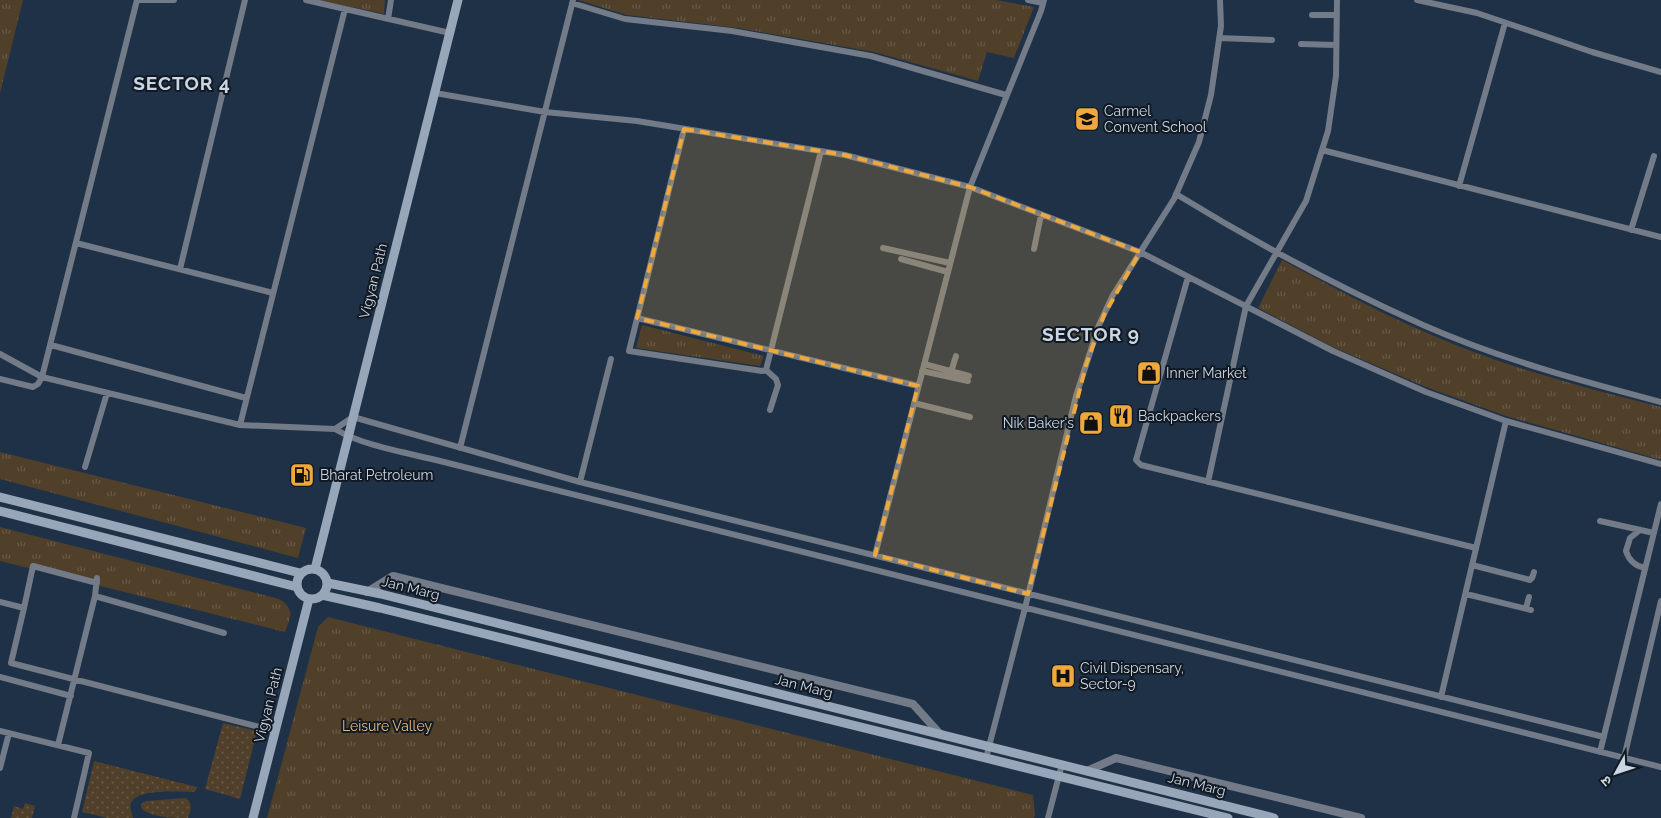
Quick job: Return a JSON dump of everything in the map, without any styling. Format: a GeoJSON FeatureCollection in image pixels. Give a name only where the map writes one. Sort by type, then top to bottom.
{"type":"FeatureCollection","features":[{"type":"Feature","properties":{"kind":"main road","name":"Vigyan Path"},"geometry":{"type":"LineString","coordinates":[[315,568],[458,0]]}},
{"type":"Feature","properties":{"kind":"main road"},"geometry":{"type":"LineString","coordinates":[[0,497],[300,573]]}},
{"type":"Feature","properties":{"kind":"main road"},"geometry":{"type":"LineString","coordinates":[[0,510],[297,587]]}},
{"type":"Feature","properties":{"kind":"main road"},"geometry":{"type":"LineString","coordinates":[[315,568],[325,575],[328,583],[322,595],[314,599],[303,597],[297,587],[300,573],[306,569],[315,568]]}},
{"type":"Feature","properties":{"kind":"main road","name":"Jan Marg"},"geometry":{"type":"LineString","coordinates":[[328,583],[1087,770],[1274,818]]}},
{"type":"Feature","properties":{"kind":"main road","name":"Jan Marg"},"geometry":{"type":"LineString","coordinates":[[322,595],[1228,818]]}},
{"type":"Feature","properties":{"kind":"main road","name":"Vigyan Path"},"geometry":{"type":"LineString","coordinates":[[253,818],[308,599]]}},
{"type":"Feature","properties":{"kind":"street"},"geometry":{"type":"LineString","coordinates":[[0,379],[33,386],[38,384],[42,377],[137,0],[174,0]]}},
{"type":"Feature","properties":{"kind":"street"},"geometry":{"type":"LineString","coordinates":[[180,269],[245,0]]}},
{"type":"Feature","properties":{"kind":"street"},"geometry":{"type":"LineString","coordinates":[[306,0],[450,33]]}},
{"type":"Feature","properties":{"kind":"street"},"geometry":{"type":"LineString","coordinates":[[388,19],[391,0]]}},
{"type":"Feature","properties":{"kind":"street"},"geometry":{"type":"LineString","coordinates":[[875,555],[970,187],[1044,1],[1028,0]]}},
{"type":"Feature","properties":{"kind":"street"},"geometry":{"type":"LineString","coordinates":[[986,758],[1025,608],[1076,396],[1099,325],[1113,295],[1176,194],[1199,142],[1211,95],[1221,26],[1220,0]]}},
{"type":"Feature","properties":{"kind":"street"},"geometry":{"type":"LineString","coordinates":[[1208,482],[1246,306],[1306,201],[1328,131],[1336,76],[1337,0]]}},
{"type":"Feature","properties":{"kind":"street"},"geometry":{"type":"LineString","coordinates":[[1418,0],[1477,13],[1592,52],[1661,72]]}},
{"type":"Feature","properties":{"kind":"street"},"geometry":{"type":"LineString","coordinates":[[460,448],[573,2],[625,19],[732,31],[871,56],[1006,94]]}},
{"type":"Feature","properties":{"kind":"street"},"geometry":{"type":"LineString","coordinates":[[240,426],[345,9]]}},
{"type":"Feature","properties":{"kind":"street"},"geometry":{"type":"LineString","coordinates":[[1312,15],[1336,15]]}},
{"type":"Feature","properties":{"kind":"street"},"geometry":{"type":"LineString","coordinates":[[1459,186],[1505,23]]}},
{"type":"Feature","properties":{"kind":"street"},"geometry":{"type":"LineString","coordinates":[[1219,38],[1272,40]]}},
{"type":"Feature","properties":{"kind":"street"},"geometry":{"type":"LineString","coordinates":[[1300,44],[1336,45]]}},
{"type":"Feature","properties":{"kind":"street"},"geometry":{"type":"LineString","coordinates":[[435,93],[545,112],[637,121],[845,155],[970,187],[1140,252],[1333,351],[1426,392],[1506,421],[1661,464]]}},
{"type":"Feature","properties":{"kind":"street"},"geometry":{"type":"LineString","coordinates":[[684,129],[629,351],[762,371],[766,370],[778,381],[770,410]]}},
{"type":"Feature","properties":{"kind":"street"},"geometry":{"type":"LineString","coordinates":[[1322,150],[1661,238]]}},
{"type":"Feature","properties":{"kind":"street"},"geometry":{"type":"LineString","coordinates":[[766,370],[821,151]]}},
{"type":"Feature","properties":{"kind":"street"},"geometry":{"type":"LineString","coordinates":[[1631,230],[1654,156]]}},
{"type":"Feature","properties":{"kind":"street"},"geometry":{"type":"LineString","coordinates":[[1176,194],[1242,234],[1336,284],[1433,329],[1562,376],[1661,402]]}},
{"type":"Feature","properties":{"kind":"street"},"geometry":{"type":"LineString","coordinates":[[1034,249],[1041,214]]}},
{"type":"Feature","properties":{"kind":"street"},"geometry":{"type":"LineString","coordinates":[[76,243],[273,293]]}},
{"type":"Feature","properties":{"kind":"street"},"geometry":{"type":"LineString","coordinates":[[883,248],[950,264]]}},
{"type":"Feature","properties":{"kind":"street"},"geometry":{"type":"LineString","coordinates":[[902,259],[948,272]]}},
{"type":"Feature","properties":{"kind":"street"},"geometry":{"type":"LineString","coordinates":[[1188,277],[1136,460],[1141,465],[1476,548]]}},
{"type":"Feature","properties":{"kind":"street"},"geometry":{"type":"LineString","coordinates":[[637,318],[918,386]]}},
{"type":"Feature","properties":{"kind":"street"},"geometry":{"type":"LineString","coordinates":[[51,345],[246,398]]}},
{"type":"Feature","properties":{"kind":"street"},"geometry":{"type":"LineString","coordinates":[[0,354],[42,377],[107,394],[240,426],[335,430],[348,436],[440,461],[1661,767]]}},
{"type":"Feature","properties":{"kind":"street"},"geometry":{"type":"LineString","coordinates":[[951,372],[956,356]]}},
{"type":"Feature","properties":{"kind":"street"},"geometry":{"type":"LineString","coordinates":[[580,482],[611,359]]}},
{"type":"Feature","properties":{"kind":"street"},"geometry":{"type":"LineString","coordinates":[[923,368],[951,372],[968,379],[923,368]]}},
{"type":"Feature","properties":{"kind":"street"},"geometry":{"type":"LineString","coordinates":[[85,467],[107,394]]}},
{"type":"Feature","properties":{"kind":"street"},"geometry":{"type":"LineString","coordinates":[[914,403],[970,417]]}},
{"type":"Feature","properties":{"kind":"street"},"geometry":{"type":"LineString","coordinates":[[335,430],[353,417],[580,482],[1604,738]]}},
{"type":"Feature","properties":{"kind":"street"},"geometry":{"type":"LineString","coordinates":[[1441,697],[1506,421]]}},
{"type":"Feature","properties":{"kind":"street"},"geometry":{"type":"LineString","coordinates":[[1600,752],[1661,504]]}},
{"type":"Feature","properties":{"kind":"street"},"geometry":{"type":"LineString","coordinates":[[1600,521],[1654,533]]}},
{"type":"Feature","properties":{"kind":"street"},"geometry":{"type":"LineString","coordinates":[[1640,530],[1630,538],[1626,551],[1632,562],[1645,568]]}},
{"type":"Feature","properties":{"kind":"street"},"geometry":{"type":"LineString","coordinates":[[1472,565],[1530,580],[1534,572]]}},
{"type":"Feature","properties":{"kind":"street"},"geometry":{"type":"LineString","coordinates":[[58,745],[71,696],[75,679],[94,596],[97,581],[34,566],[10,663],[75,679],[275,731]]}},
{"type":"Feature","properties":{"kind":"street"},"geometry":{"type":"LineString","coordinates":[[368,592],[393,576],[914,704],[940,734]]}},
{"type":"Feature","properties":{"kind":"street"},"geometry":{"type":"LineString","coordinates":[[1466,594],[1528,609],[1528,597]]}},
{"type":"Feature","properties":{"kind":"street"},"geometry":{"type":"LineString","coordinates":[[94,596],[224,632]]}},
{"type":"Feature","properties":{"kind":"street"},"geometry":{"type":"LineString","coordinates":[[1624,758],[1661,601]]}},
{"type":"Feature","properties":{"kind":"street"},"geometry":{"type":"LineString","coordinates":[[0,602],[24,608]]}},
{"type":"Feature","properties":{"kind":"street"},"geometry":{"type":"LineString","coordinates":[[0,676],[71,696]]}},
{"type":"Feature","properties":{"kind":"street"},"geometry":{"type":"LineString","coordinates":[[0,730],[89,753],[74,818]]}},
{"type":"Feature","properties":{"kind":"street"},"geometry":{"type":"LineString","coordinates":[[0,768],[9,733]]}},
{"type":"Feature","properties":{"kind":"street"},"geometry":{"type":"LineString","coordinates":[[1087,770],[1116,758],[1361,818]]}},
{"type":"Feature","properties":{"kind":"street"},"geometry":{"type":"LineString","coordinates":[[1048,818],[1062,764]]}},
{"type":"Feature","properties":{"kind":"highlighted area"},"geometry":{"type":"Polygon","coordinates":[[[684,129],[845,155],[970,187],[1140,252],[1104,315],[1086,365],[1028,594],[875,555],[918,386],[637,318],[684,129]]]}},
{"type":"Feature","properties":{"kind":"green space"},"geometry":{"type":"Polygon","coordinates":[[[0,0],[23,0],[0,93],[0,0]]]}},
{"type":"Feature","properties":{"kind":"green space"},"geometry":{"type":"Polygon","coordinates":[[[319,0],[385,0],[384,14],[319,0]]]}},
{"type":"Feature","properties":{"kind":"green space"},"geometry":{"type":"Polygon","coordinates":[[[578,0],[996,0],[1034,7],[1014,58],[987,52],[978,81],[874,52],[738,28],[627,15],[578,0]]]}},
{"type":"Feature","properties":{"kind":"green space"},"geometry":{"type":"Polygon","coordinates":[[[1282,260],[1353,298],[1454,344],[1541,375],[1661,407],[1661,460],[1506,416],[1426,387],[1333,347],[1258,308],[1282,260]]]}},
{"type":"Feature","properties":{"kind":"green space"},"geometry":{"type":"Polygon","coordinates":[[[642,325],[764,356],[760,366],[636,348],[642,325]]]}},
{"type":"Feature","properties":{"kind":"green space"},"geometry":{"type":"Polygon","coordinates":[[[0,452],[306,528],[298,558],[0,479],[0,452]]]}},
{"type":"Feature","properties":{"kind":"green space"},"geometry":{"type":"Polygon","coordinates":[[[0,527],[279,599],[290,610],[289,622],[285,632],[0,561],[0,527]]]}},
{"type":"Feature","properties":{"kind":"green space","name":"Leisure Valley"},"geometry":{"type":"Polygon","coordinates":[[[328,617],[1033,795],[1034,818],[267,818],[318,627],[328,617]]]}},
{"type":"Feature","properties":{"kind":"green space"},"geometry":{"type":"Polygon","coordinates":[[[223,723],[257,731],[240,799],[205,789],[223,723]]]}},
{"type":"Feature","properties":{"kind":"green space"},"geometry":{"type":"Polygon","coordinates":[[[94,761],[197,787],[195,792],[150,793],[135,798],[131,803],[130,809],[133,818],[107,818],[82,812],[94,761]]]}},
{"type":"Feature","properties":{"kind":"green space"},"geometry":{"type":"Polygon","coordinates":[[[186,798],[191,810],[188,818],[155,815],[144,811],[141,807],[141,804],[146,801],[186,798]]]}},
{"type":"Feature","properties":{"kind":"green space"},"geometry":{"type":"Polygon","coordinates":[[[25,803],[35,806],[32,818],[11,818],[14,806],[23,809],[25,803]]]}},
{"type":"Feature","properties":{"kind":"place","name":"Carmel Convent School"},"geometry":{"type":"Point","coordinates":[1087,119]}},
{"type":"Feature","properties":{"kind":"place","name":"Inner Market"},"geometry":{"type":"Point","coordinates":[1149,373]}},
{"type":"Feature","properties":{"kind":"place","name":"Backpackers"},"geometry":{"type":"Point","coordinates":[1121,416]}},
{"type":"Feature","properties":{"kind":"place","name":"Nik Baker's"},"geometry":{"type":"Point","coordinates":[1091,423]}},
{"type":"Feature","properties":{"kind":"place","name":"Bharat Petroleum"},"geometry":{"type":"Point","coordinates":[302,475]}},
{"type":"Feature","properties":{"kind":"place","name":"Civil Dispensary, Sector-9"},"geometry":{"type":"Point","coordinates":[1063,676]}},
{"type":"Feature","properties":{"kind":"district","name":"SECTOR 4"},"geometry":{"type":"Point","coordinates":[182,83]}},
{"type":"Feature","properties":{"kind":"district","name":"SECTOR 9"},"geometry":{"type":"Point","coordinates":[1091,334]}}]}
